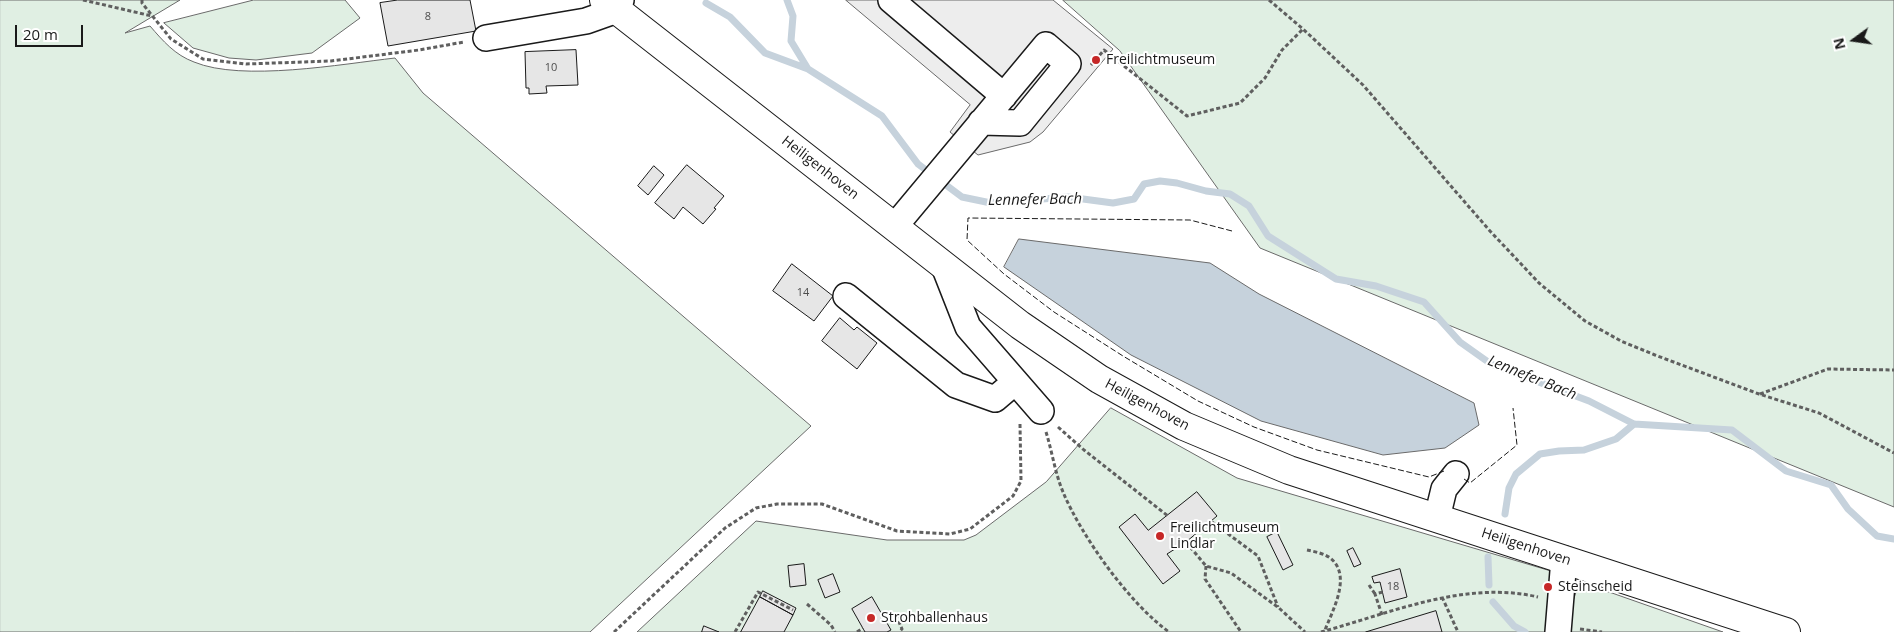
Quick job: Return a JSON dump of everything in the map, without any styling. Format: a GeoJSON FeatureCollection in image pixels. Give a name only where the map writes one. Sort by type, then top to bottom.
{"type":"FeatureCollection","features":[{"type":"Feature","properties":{"kind":"main road","name":"Heiligenhoven"},"geometry":{"type":"LineString","coordinates":[[614,3],[1020,325],[1099,379],[1184,426],[1289,470],[1786,632]]}},
{"type":"Feature","properties":{"kind":"street"},"geometry":{"type":"LineString","coordinates":[[891,0],[1004,96]]}},
{"type":"Feature","properties":{"kind":"street"},"geometry":{"type":"LineString","coordinates":[[486,38],[586,21],[614,3]]}},
{"type":"Feature","properties":{"kind":"street"},"geometry":{"type":"LineString","coordinates":[[895,226],[981,122],[1046,45],[1068,64],[1020,123],[981,122]]}},
{"type":"Feature","properties":{"kind":"street"},"geometry":{"type":"LineString","coordinates":[[944,266],[968,327],[1041,411]]}},
{"type":"Feature","properties":{"kind":"street"},"geometry":{"type":"LineString","coordinates":[[846,296],[956,385],[995,399],[1015,382]]}},
{"type":"Feature","properties":{"kind":"street"},"geometry":{"type":"LineString","coordinates":[[1437,518],[1444,489],[1456,474]]}},
{"type":"Feature","properties":{"kind":"street"},"geometry":{"type":"LineString","coordinates":[[1558,632],[1564,559]]}},
{"type":"Feature","properties":{"kind":"path"},"geometry":{"type":"LineString","coordinates":[[83,0],[152,16]]}},
{"type":"Feature","properties":{"kind":"path"},"geometry":{"type":"LineString","coordinates":[[142,0],[142,3],[171,39],[203,60],[246,64],[331,61],[419,50],[486,38]]}},
{"type":"Feature","properties":{"kind":"path"},"geometry":{"type":"LineString","coordinates":[[1269,0],[1362,85],[1490,230],[1540,282],[1585,321],[1621,341],[1655,355],[1759,394],[1819,413],[1894,453]]}},
{"type":"Feature","properties":{"kind":"path"},"geometry":{"type":"LineString","coordinates":[[1104,50],[1187,116],[1240,103],[1265,78],[1282,50],[1302,29]]}},
{"type":"Feature","properties":{"kind":"path"},"geometry":{"type":"LineString","coordinates":[[1759,394],[1828,369],[1894,370]]}},
{"type":"Feature","properties":{"kind":"path"},"geometry":{"type":"LineString","coordinates":[[614,632],[725,528],[756,508],[777,504],[822,504],[897,531],[950,534],[970,530],[1013,496],[1021,481],[1021,435],[1015,382]]}},
{"type":"Feature","properties":{"kind":"path"},"geometry":{"type":"LineString","coordinates":[[1041,411],[1084,450],[1168,516]]}},
{"type":"Feature","properties":{"kind":"path"},"geometry":{"type":"LineString","coordinates":[[1041,411],[1062,491],[1079,523],[1115,577],[1155,622],[1169,632]]}},
{"type":"Feature","properties":{"kind":"path"},"geometry":{"type":"LineString","coordinates":[[1212,522],[1258,556],[1279,608]]}},
{"type":"Feature","properties":{"kind":"path"},"geometry":{"type":"LineString","coordinates":[[1186,542],[1206,566],[1231,573],[1279,608],[1305,632]]}},
{"type":"Feature","properties":{"kind":"path"},"geometry":{"type":"LineString","coordinates":[[1307,550],[1322,554],[1335,562],[1341,576],[1337,600],[1323,632]]}},
{"type":"Feature","properties":{"kind":"path"},"geometry":{"type":"LineString","coordinates":[[1206,566],[1205,579],[1241,632]]}},
{"type":"Feature","properties":{"kind":"path"},"geometry":{"type":"LineString","coordinates":[[1369,585],[1376,594],[1382,615]]}},
{"type":"Feature","properties":{"kind":"path"},"geometry":{"type":"LineString","coordinates":[[735,632],[758,592],[794,610]]}},
{"type":"Feature","properties":{"kind":"path"},"geometry":{"type":"LineString","coordinates":[[1376,594],[1382,592]]}},
{"type":"Feature","properties":{"kind":"path"},"geometry":{"type":"LineString","coordinates":[[1323,632],[1442,597],[1488,592],[1520,593],[1559,602]]}},
{"type":"Feature","properties":{"kind":"path"},"geometry":{"type":"LineString","coordinates":[[1442,597],[1458,632]]}},
{"type":"Feature","properties":{"kind":"path"},"geometry":{"type":"LineString","coordinates":[[807,604],[832,625],[835,632]]}},
{"type":"Feature","properties":{"kind":"path"},"geometry":{"type":"LineString","coordinates":[[896,615],[902,629],[899,632]]}},
{"type":"Feature","properties":{"kind":"path"},"geometry":{"type":"LineString","coordinates":[[857,632],[863,628]]}},
{"type":"Feature","properties":{"kind":"green space"},"geometry":{"type":"Polygon","coordinates":[[[0,0],[180,0],[125,33],[150,26],[181,56],[214,68],[238,71],[293,70],[395,58],[423,93],[811,426],[590,632],[0,632],[0,0]]]}},
{"type":"Feature","properties":{"kind":"green space"},"geometry":{"type":"Polygon","coordinates":[[[254,0],[345,0],[360,18],[312,53],[256,60],[229,58],[193,48],[164,23],[254,0]]]}},
{"type":"Feature","properties":{"kind":"green space"},"geometry":{"type":"Polygon","coordinates":[[[1063,0],[1894,0],[1894,507],[1260,248],[1120,51],[1063,0]]]}},
{"type":"Feature","properties":{"kind":"green space"},"geometry":{"type":"Polygon","coordinates":[[[1111,408],[1237,478],[1551,571],[1547,632],[637,632],[756,521],[887,540],[964,540],[976,535],[1046,482],[1111,408]]]}},
{"type":"Feature","properties":{"kind":"green space"},"geometry":{"type":"Polygon","coordinates":[[[1579,584],[1612,593],[1723,632],[1571,632],[1571,608],[1579,584]]]}},
{"type":"Feature","properties":{"kind":"shaded area"},"geometry":{"type":"Polygon","coordinates":[[[846,0],[1053,0],[1113,49],[1043,132],[1030,142],[978,155],[950,132],[970,105],[846,0]]]}},
{"type":"Feature","properties":{"kind":"shaded area"},"geometry":{"type":"Polygon","coordinates":[[[1019,239],[1210,263],[1259,294],[1474,403],[1479,425],[1445,448],[1383,455],[1261,421],[1131,355],[1004,267],[1019,239]]]}},
{"type":"Feature","properties":{"kind":"building"},"geometry":{"type":"Polygon","coordinates":[[[398,0],[470,0],[476,31],[388,46],[380,3],[398,0]]]}},
{"type":"Feature","properties":{"kind":"building"},"geometry":{"type":"Polygon","coordinates":[[[576,50],[578,85],[546,86],[547,93],[529,94],[529,88],[526,88],[525,52],[576,50]]]}},
{"type":"Feature","properties":{"kind":"building"},"geometry":{"type":"Polygon","coordinates":[[[687,165],[724,196],[703,224],[683,207],[674,219],[655,203],[687,165]]]}},
{"type":"Feature","properties":{"kind":"building"},"geometry":{"type":"Polygon","coordinates":[[[654,166],[664,175],[648,195],[638,186],[654,166]]]}},
{"type":"Feature","properties":{"kind":"building"},"geometry":{"type":"Polygon","coordinates":[[[792,264],[833,296],[814,321],[773,291],[792,264]]]}},
{"type":"Feature","properties":{"kind":"building"},"geometry":{"type":"Polygon","coordinates":[[[840,318],[854,330],[857,327],[877,343],[857,369],[822,341],[840,318]]]}},
{"type":"Feature","properties":{"kind":"building","name":"Freilichtmuseum Lindlar"},"geometry":{"type":"Polygon","coordinates":[[[1197,492],[1217,516],[1186,542],[1167,554],[1180,571],[1163,584],[1119,527],[1135,514],[1148,530],[1197,492]]]}},
{"type":"Feature","properties":{"kind":"building"},"geometry":{"type":"Polygon","coordinates":[[[1277,532],[1293,565],[1283,570],[1267,537],[1277,532]]]}},
{"type":"Feature","properties":{"kind":"building"},"geometry":{"type":"Polygon","coordinates":[[[1353,548],[1361,564],[1354,567],[1347,551],[1353,548]]]}},
{"type":"Feature","properties":{"kind":"building"},"geometry":{"type":"Polygon","coordinates":[[[804,564],[806,585],[790,587],[788,566],[804,564]]]}},
{"type":"Feature","properties":{"kind":"building"},"geometry":{"type":"Polygon","coordinates":[[[1400,569],[1407,597],[1385,603],[1380,582],[1374,583],[1372,577],[1400,569]]]}},
{"type":"Feature","properties":{"kind":"building"},"geometry":{"type":"Polygon","coordinates":[[[833,574],[840,592],[825,598],[818,580],[833,574]]]}},
{"type":"Feature","properties":{"kind":"building"},"geometry":{"type":"Polygon","coordinates":[[[763,591],[796,608],[793,615],[760,597],[763,591]]]}},
{"type":"Feature","properties":{"kind":"building"},"geometry":{"type":"Polygon","coordinates":[[[760,597],[793,615],[784,632],[741,632],[760,597]]]}},
{"type":"Feature","properties":{"kind":"building","name":"Strohballenhaus"},"geometry":{"type":"Polygon","coordinates":[[[872,597],[891,630],[887,632],[865,632],[852,609],[872,597]]]}},
{"type":"Feature","properties":{"kind":"building"},"geometry":{"type":"Polygon","coordinates":[[[1436,611],[1442,632],[1366,632],[1436,611]]]}},
{"type":"Feature","properties":{"kind":"building"},"geometry":{"type":"Polygon","coordinates":[[[704,626],[719,632],[702,632],[704,626]]]}},
{"type":"Feature","properties":{"kind":"waterway","name":"Lennefer Bach"},"geometry":{"type":"LineString","coordinates":[[787,0],[793,16],[791,41],[808,69],[882,116],[918,164],[962,197],[991,203],[1068,197],[1113,203],[1134,199],[1144,184],[1160,181],[1230,194],[1249,206],[1268,236],[1336,279],[1376,286],[1424,302],[1460,342],[1491,364],[1589,401],[1634,424],[1732,430],[1786,471],[1831,485],[1848,509],[1877,536],[1894,539]]}},
{"type":"Feature","properties":{"kind":"waterway"},"geometry":{"type":"LineString","coordinates":[[706,3],[730,17],[765,53],[808,69]]}},
{"type":"Feature","properties":{"kind":"waterway"},"geometry":{"type":"LineString","coordinates":[[1505,514],[1509,488],[1516,474],[1540,454],[1584,450],[1616,439],[1634,424]]}},
{"type":"Feature","properties":{"kind":"waterway"},"geometry":{"type":"LineString","coordinates":[[1488,557],[1489,585]]}},
{"type":"Feature","properties":{"kind":"waterway"},"geometry":{"type":"LineString","coordinates":[[1493,602],[1514,626],[1525,632]]}},
{"type":"Feature","properties":{"kind":"fence"},"geometry":{"type":"LineString","coordinates":[[1232,231],[1190,220],[968,218],[967,240],[1004,274],[1054,312],[1198,401],[1254,427],[1317,450],[1429,477],[1444,471]]}},
{"type":"Feature","properties":{"kind":"fence"},"geometry":{"type":"LineString","coordinates":[[1464,479],[1470,483],[1517,445],[1513,408]]}},
{"type":"Feature","properties":{"kind":"place","name":"Freilichtmuseum"},"geometry":{"type":"Point","coordinates":[1096,60]}},
{"type":"Feature","properties":{"kind":"place","name":"Freilichtmuseum Lindlar"},"geometry":{"type":"Point","coordinates":[1160,536]}},
{"type":"Feature","properties":{"kind":"place","name":"Steinscheid"},"geometry":{"type":"Point","coordinates":[1548,587]}},
{"type":"Feature","properties":{"kind":"place","name":"Strohballenhaus"},"geometry":{"type":"Point","coordinates":[871,618]}}]}
